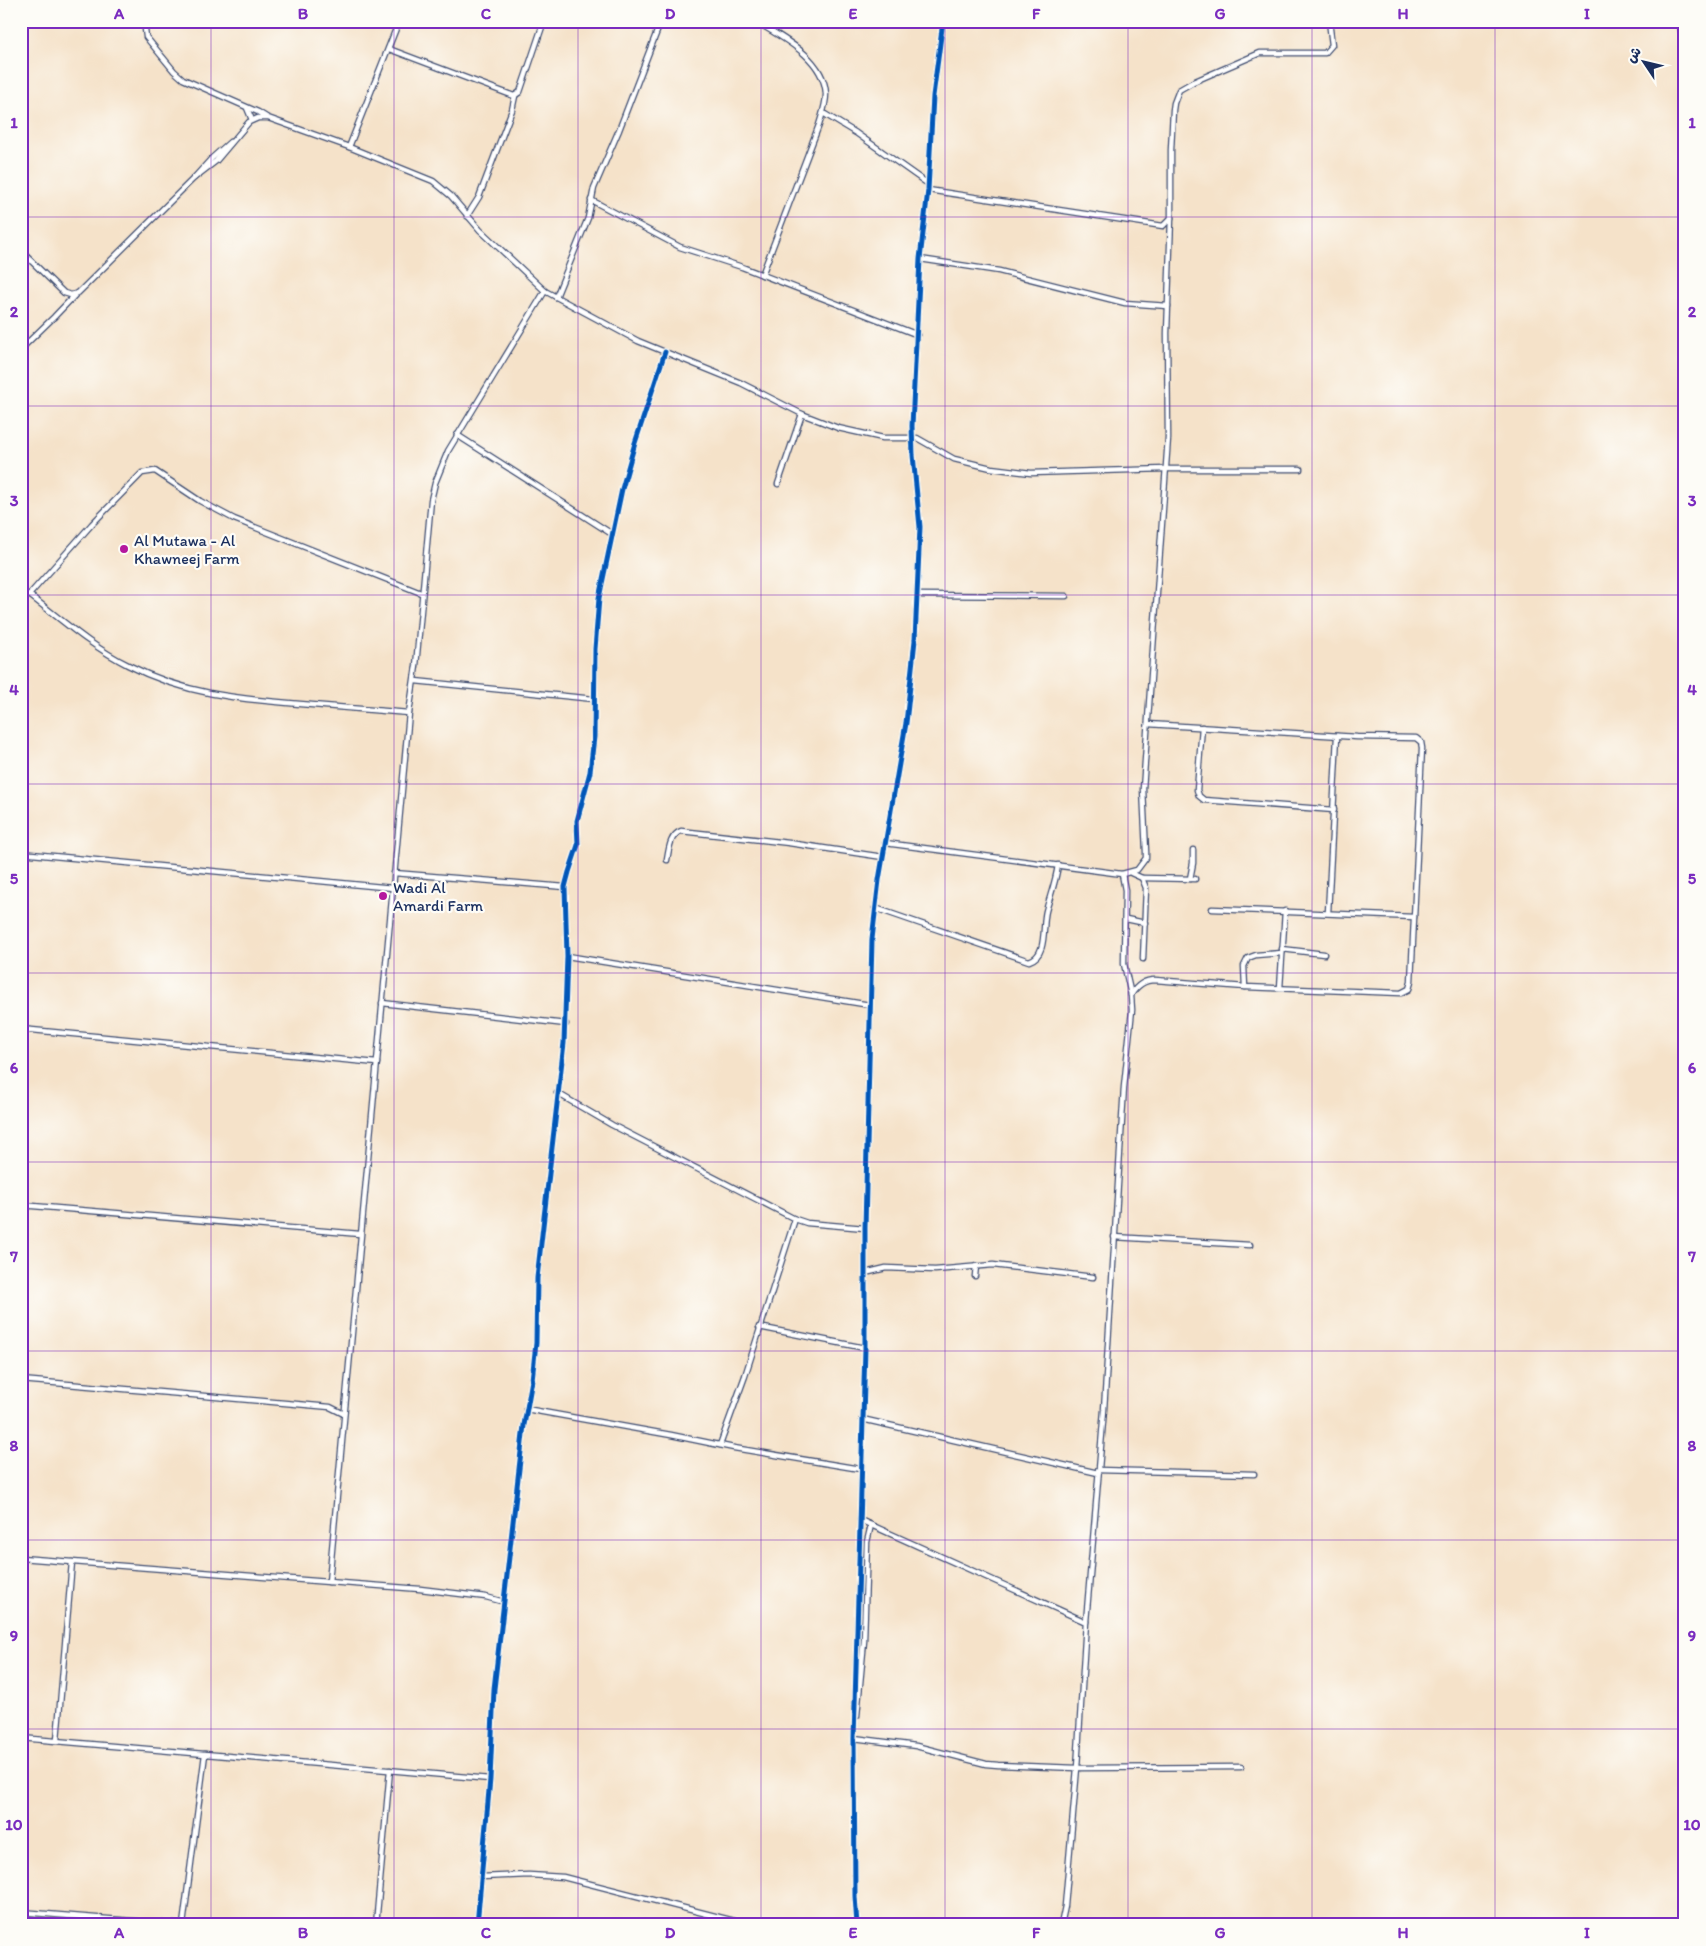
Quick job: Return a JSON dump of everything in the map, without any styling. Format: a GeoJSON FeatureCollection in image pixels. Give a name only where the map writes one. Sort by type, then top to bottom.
{"type":"FeatureCollection","features":[{"type":"Feature","properties":{"kind":"street"},"geometry":{"type":"LineString","coordinates":[[152,21],[146,29],[146,37],[178,75],[194,85],[268,118],[349,147],[433,181],[451,196],[467,216],[546,291],[623,333],[741,383],[802,414],[832,426],[883,438],[923,440],[942,454],[954,459],[1011,472],[1300,469]]}},
{"type":"Feature","properties":{"kind":"street"},"geometry":{"type":"LineString","coordinates":[[349,147],[399,21]]}},
{"type":"Feature","properties":{"kind":"street"},"geometry":{"type":"LineString","coordinates":[[388,49],[509,96],[515,96],[520,92],[544,21]]}},
{"type":"Feature","properties":{"kind":"street"},"geometry":{"type":"LineString","coordinates":[[556,297],[586,223],[594,188],[619,130],[661,21]]}},
{"type":"Feature","properties":{"kind":"street"},"geometry":{"type":"LineString","coordinates":[[755,21],[791,44],[816,67],[826,94],[823,113],[762,275]]}},
{"type":"Feature","properties":{"kind":"street"},"geometry":{"type":"LineString","coordinates":[[857,1925],[855,1896],[854,1739],[860,1469],[865,1348],[865,1228],[871,948],[875,908],[909,703],[915,640],[920,527],[912,438],[920,259],[928,190],[933,96],[942,21]]}},
{"type":"Feature","properties":{"kind":"street"},"geometry":{"type":"LineString","coordinates":[[1130,873],[1142,864],[1146,852],[1143,789],[1166,469],[1171,218],[1170,150],[1176,96],[1179,90],[1193,82],[1260,52],[1325,53],[1332,45],[1329,21]]}},
{"type":"Feature","properties":{"kind":"street"},"geometry":{"type":"LineString","coordinates":[[1680,21],[1685,62]]}},
{"type":"Feature","properties":{"kind":"street"},"geometry":{"type":"LineString","coordinates":[[467,216],[480,197],[511,115],[515,96]]}},
{"type":"Feature","properties":{"kind":"street"},"geometry":{"type":"LineString","coordinates":[[247,108],[252,120]]}},
{"type":"Feature","properties":{"kind":"street"},"geometry":{"type":"LineString","coordinates":[[823,113],[856,133],[928,184]]}},
{"type":"Feature","properties":{"kind":"street"},"geometry":{"type":"LineString","coordinates":[[21,349],[194,178],[216,161],[252,120],[261,117],[268,118]]}},
{"type":"Feature","properties":{"kind":"street"},"geometry":{"type":"LineString","coordinates":[[928,190],[1159,226],[1166,224],[1171,218]]}},
{"type":"Feature","properties":{"kind":"street"},"geometry":{"type":"LineString","coordinates":[[591,200],[680,247],[762,275],[918,335]]}},
{"type":"Feature","properties":{"kind":"street"},"geometry":{"type":"LineString","coordinates":[[21,251],[64,293],[74,295]]}},
{"type":"Feature","properties":{"kind":"street"},"geometry":{"type":"LineString","coordinates":[[920,259],[999,271],[1125,302],[1168,306]]}},
{"type":"Feature","properties":{"kind":"street"},"geometry":{"type":"LineString","coordinates":[[329,1582],[392,888],[409,713],[415,680],[431,500],[441,466],[457,435],[546,291]]}},
{"type":"Feature","properties":{"kind":"street"},"geometry":{"type":"LineString","coordinates":[[477,1925],[490,1779],[493,1709],[526,1409],[534,1360],[537,1278],[566,1024],[565,887],[578,845],[577,821],[586,790],[593,754],[596,624],[612,534],[634,443],[665,352]]}},
{"type":"Feature","properties":{"kind":"street"},"geometry":{"type":"LineString","coordinates":[[778,484],[802,414]]}},
{"type":"Feature","properties":{"kind":"street"},"geometry":{"type":"LineString","coordinates":[[457,435],[612,534]]}},
{"type":"Feature","properties":{"kind":"street"},"geometry":{"type":"LineString","coordinates":[[29,595],[92,524],[142,473],[151,470],[234,519],[422,594]]}},
{"type":"Feature","properties":{"kind":"street"},"geometry":{"type":"LineString","coordinates":[[21,595],[29,595],[68,627],[107,654],[145,673],[179,686],[231,698],[409,713]]}},
{"type":"Feature","properties":{"kind":"street"},"geometry":{"type":"LineString","coordinates":[[918,595],[1066,596]]}},
{"type":"Feature","properties":{"kind":"street"},"geometry":{"type":"LineString","coordinates":[[415,680],[594,699]]}},
{"type":"Feature","properties":{"kind":"street"},"geometry":{"type":"LineString","coordinates":[[1131,995],[1138,985],[1149,980],[1246,987],[1406,992],[1409,990],[1412,982],[1422,744],[1416,738],[1338,736],[1148,724]]}},
{"type":"Feature","properties":{"kind":"street"},"geometry":{"type":"LineString","coordinates":[[1202,727],[1197,790],[1199,796],[1204,800],[1334,810]]}},
{"type":"Feature","properties":{"kind":"street"},"geometry":{"type":"LineString","coordinates":[[1328,913],[1338,736]]}},
{"type":"Feature","properties":{"kind":"street"},"geometry":{"type":"LineString","coordinates":[[667,860],[674,836],[677,833],[686,831],[789,843],[883,857]]}},
{"type":"Feature","properties":{"kind":"street"},"geometry":{"type":"LineString","coordinates":[[885,844],[1122,874],[1130,873],[1142,878],[1193,879],[1193,850]]}},
{"type":"Feature","properties":{"kind":"street"},"geometry":{"type":"LineString","coordinates":[[21,853],[392,888]]}},
{"type":"Feature","properties":{"kind":"street"},"geometry":{"type":"LineString","coordinates":[[875,908],[1029,960],[1037,956],[1042,945],[1046,913],[1058,866]]}},
{"type":"Feature","properties":{"kind":"street"},"geometry":{"type":"LineString","coordinates":[[394,872],[565,887]]}},
{"type":"Feature","properties":{"kind":"street"},"geometry":{"type":"LineString","coordinates":[[1061,1925],[1065,1906],[1077,1768],[1086,1622],[1105,1401],[1124,1087],[1131,1018],[1131,995],[1124,964],[1126,919],[1125,890],[1122,874]]}},
{"type":"Feature","properties":{"kind":"street"},"geometry":{"type":"LineString","coordinates":[[1142,878],[1146,888],[1143,959]]}},
{"type":"Feature","properties":{"kind":"street"},"geometry":{"type":"LineString","coordinates":[[1212,909],[1414,917]]}},
{"type":"Feature","properties":{"kind":"street"},"geometry":{"type":"LineString","coordinates":[[1280,988],[1284,912]]}},
{"type":"Feature","properties":{"kind":"street"},"geometry":{"type":"LineString","coordinates":[[1126,919],[1145,923]]}},
{"type":"Feature","properties":{"kind":"street"},"geometry":{"type":"LineString","coordinates":[[1246,987],[1244,966],[1248,958],[1282,951],[1324,954]]}},
{"type":"Feature","properties":{"kind":"street"},"geometry":{"type":"LineString","coordinates":[[567,956],[870,1005]]}},
{"type":"Feature","properties":{"kind":"street"},"geometry":{"type":"LineString","coordinates":[[382,1003],[566,1024]]}},
{"type":"Feature","properties":{"kind":"street"},"geometry":{"type":"LineString","coordinates":[[21,1029],[377,1063]]}},
{"type":"Feature","properties":{"kind":"street"},"geometry":{"type":"LineString","coordinates":[[558,1093],[612,1125],[795,1219],[807,1223],[865,1228]]}},
{"type":"Feature","properties":{"kind":"street"},"geometry":{"type":"LineString","coordinates":[[21,1204],[360,1234]]}},
{"type":"Feature","properties":{"kind":"street"},"geometry":{"type":"LineString","coordinates":[[720,1445],[745,1376],[759,1327],[795,1219]]}},
{"type":"Feature","properties":{"kind":"street"},"geometry":{"type":"LineString","coordinates":[[1114,1237],[1250,1245]]}},
{"type":"Feature","properties":{"kind":"street"},"geometry":{"type":"LineString","coordinates":[[865,1273],[886,1268],[935,1270],[999,1265],[1093,1278]]}},
{"type":"Feature","properties":{"kind":"street"},"geometry":{"type":"LineString","coordinates":[[975,1276],[976,1266]]}},
{"type":"Feature","properties":{"kind":"street"},"geometry":{"type":"LineString","coordinates":[[759,1327],[865,1348]]}},
{"type":"Feature","properties":{"kind":"street"},"geometry":{"type":"LineString","coordinates":[[21,1380],[330,1408],[344,1414]]}},
{"type":"Feature","properties":{"kind":"street"},"geometry":{"type":"LineString","coordinates":[[526,1409],[860,1469]]}},
{"type":"Feature","properties":{"kind":"street"},"geometry":{"type":"LineString","coordinates":[[862,1419],[1098,1471],[1254,1474]]}},
{"type":"Feature","properties":{"kind":"street"},"geometry":{"type":"LineString","coordinates":[[860,1520],[1086,1622]]}},
{"type":"Feature","properties":{"kind":"street"},"geometry":{"type":"LineString","coordinates":[[854,1739],[862,1674],[867,1542],[871,1525]]}},
{"type":"Feature","properties":{"kind":"street"},"geometry":{"type":"LineString","coordinates":[[21,1558],[467,1594],[504,1602]]}},
{"type":"Feature","properties":{"kind":"street"},"geometry":{"type":"LineString","coordinates":[[57,1740],[72,1562]]}},
{"type":"Feature","properties":{"kind":"street"},"geometry":{"type":"LineString","coordinates":[[21,1738],[490,1779]]}},
{"type":"Feature","properties":{"kind":"street"},"geometry":{"type":"LineString","coordinates":[[854,1739],[916,1746],[986,1764],[1077,1768],[1242,1767]]}},
{"type":"Feature","properties":{"kind":"street"},"geometry":{"type":"LineString","coordinates":[[21,1912],[183,1925],[205,1754]]}},
{"type":"Feature","properties":{"kind":"street"},"geometry":{"type":"LineString","coordinates":[[376,1925],[390,1770]]}},
{"type":"Feature","properties":{"kind":"street"},"geometry":{"type":"LineString","coordinates":[[481,1877],[529,1874],[563,1877],[750,1925]]}},
{"type":"Feature","properties":{"kind":"cycle path"},"geometry":{"type":"LineString","coordinates":[[857,1925],[855,1896],[854,1739],[865,1348],[865,1228],[872,939],[879,880],[906,723],[915,640],[920,527],[912,426],[920,259],[928,190],[933,96],[943,21]]}},
{"type":"Feature","properties":{"kind":"cycle path"},"geometry":{"type":"LineString","coordinates":[[477,1925],[490,1779],[494,1689],[524,1425],[532,1380],[536,1343],[537,1278],[564,1043],[567,956],[565,887],[578,845],[577,821],[590,772],[594,737],[595,649],[599,598],[622,489],[665,352]]}},
{"type":"Feature","properties":{"kind":"place","name":"Al Mutawa - Al Khawneej Farm"},"geometry":{"type":"Point","coordinates":[124,549]}},
{"type":"Feature","properties":{"kind":"place","name":"Wadi Al Amardi Farm"},"geometry":{"type":"Point","coordinates":[383,896]}}]}
